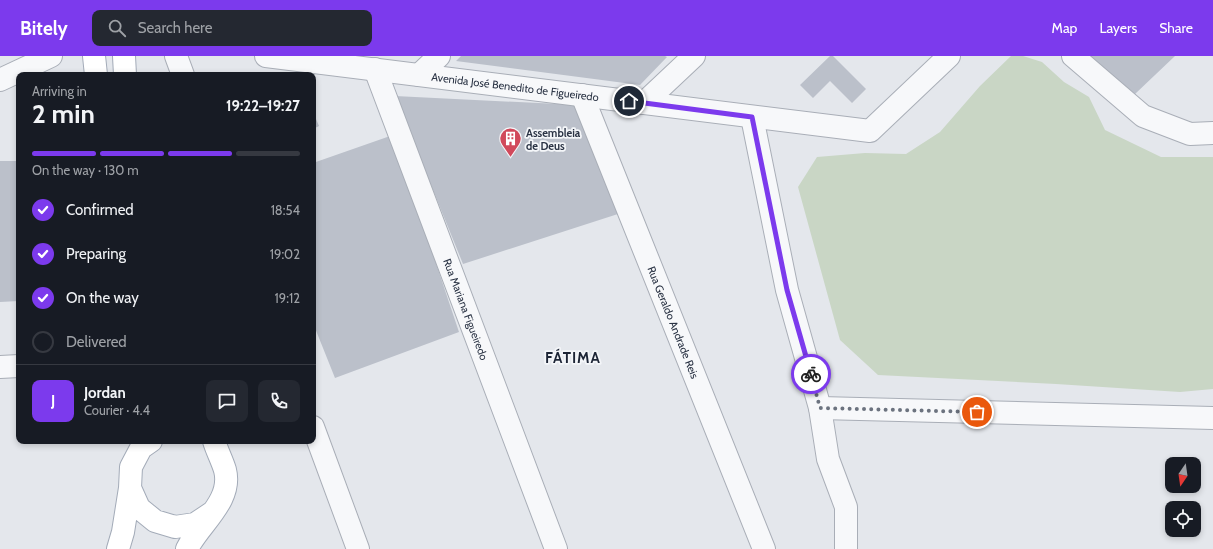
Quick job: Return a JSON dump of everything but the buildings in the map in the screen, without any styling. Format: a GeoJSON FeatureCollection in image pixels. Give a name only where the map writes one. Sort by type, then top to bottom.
{"type":"FeatureCollection","features":[{"type":"Feature","properties":{"kind":"main road"},"geometry":{"type":"LineString","coordinates":[[94,56],[96,72]]}},
{"type":"Feature","properties":{"kind":"main road"},"geometry":{"type":"LineString","coordinates":[[124,56],[125,72]]}},
{"type":"Feature","properties":{"kind":"main road"},"geometry":{"type":"LineString","coordinates":[[128,444],[131,478],[139,508],[155,521],[175,527],[195,524],[213,512]]}},
{"type":"Feature","properties":{"kind":"main road"},"geometry":{"type":"LineString","coordinates":[[118,549],[123,532],[131,478],[141,448],[147,444]]}},
{"type":"Feature","properties":{"kind":"main road"},"geometry":{"type":"LineString","coordinates":[[187,549],[190,541],[219,504],[226,488],[226,472],[212,445]]}},
{"type":"Feature","properties":{"kind":"street"},"geometry":{"type":"LineString","coordinates":[[17,72],[51,56]]}},
{"type":"Feature","properties":{"kind":"street"},"geometry":{"type":"LineString","coordinates":[[176,56],[182,72]]}},
{"type":"Feature","properties":{"kind":"street","name":"Avenida José Benedito de Figueiredo"},"geometry":{"type":"LineString","coordinates":[[266,56],[870,131],[949,56]]}},
{"type":"Feature","properties":{"kind":"street"},"geometry":{"type":"LineString","coordinates":[[419,75],[439,56]]}},
{"type":"Feature","properties":{"kind":"street"},"geometry":{"type":"LineString","coordinates":[[644,103],[694,56]]}},
{"type":"Feature","properties":{"kind":"street"},"geometry":{"type":"LineString","coordinates":[[1072,56],[1143,116],[1190,134],[1213,133]]}},
{"type":"Feature","properties":{"kind":"street","name":"Rua Mariana Figueiredo"},"geometry":{"type":"LineString","coordinates":[[375,70],[556,549]]}},
{"type":"Feature","properties":{"kind":"street"},"geometry":{"type":"LineString","coordinates":[[0,80],[16,72]]}},
{"type":"Feature","properties":{"kind":"street","name":"Rua Geraldo Andrade Reis"},"geometry":{"type":"LineString","coordinates":[[582,95],[764,549]]}},
{"type":"Feature","properties":{"kind":"street"},"geometry":{"type":"LineString","coordinates":[[752,117],[787,290],[820,408],[828,459],[846,507],[846,549]]}},
{"type":"Feature","properties":{"kind":"street"},"geometry":{"type":"LineString","coordinates":[[0,367],[16,366]]}},
{"type":"Feature","properties":{"kind":"street"},"geometry":{"type":"LineString","coordinates":[[820,408],[1213,418]]}},
{"type":"Feature","properties":{"kind":"street"},"geometry":{"type":"LineString","coordinates":[[316,435],[358,549]]}},
{"type":"Feature","properties":{"kind":"green space"},"geometry":{"type":"Polygon","coordinates":[[[1011,56],[1023,56],[1042,62],[1064,82],[1089,97],[1105,130],[1161,157],[1213,157],[1213,389],[1180,392],[878,375],[840,340],[798,187],[817,157],[865,153],[906,154],[940,132],[980,86],[1011,56]]]}},
{"type":"Feature","properties":{"kind":"way so far"},"geometry":{"type":"LineString","coordinates":[[811,374],[820,408],[977,412]]}},
{"type":"Feature","properties":{"kind":"place","name":"Assembleia de Deus"},"geometry":{"type":"Point","coordinates":[511,158]}},
{"type":"Feature","properties":{"kind":"district","name":"FÁTIMA"},"geometry":{"type":"Point","coordinates":[573,358]}},
{"type":"Feature","properties":{"kind":"route"},"geometry":{"type":"LineString","coordinates":[[629,101],[752,117],[787,290],[811,374]]}}]}
